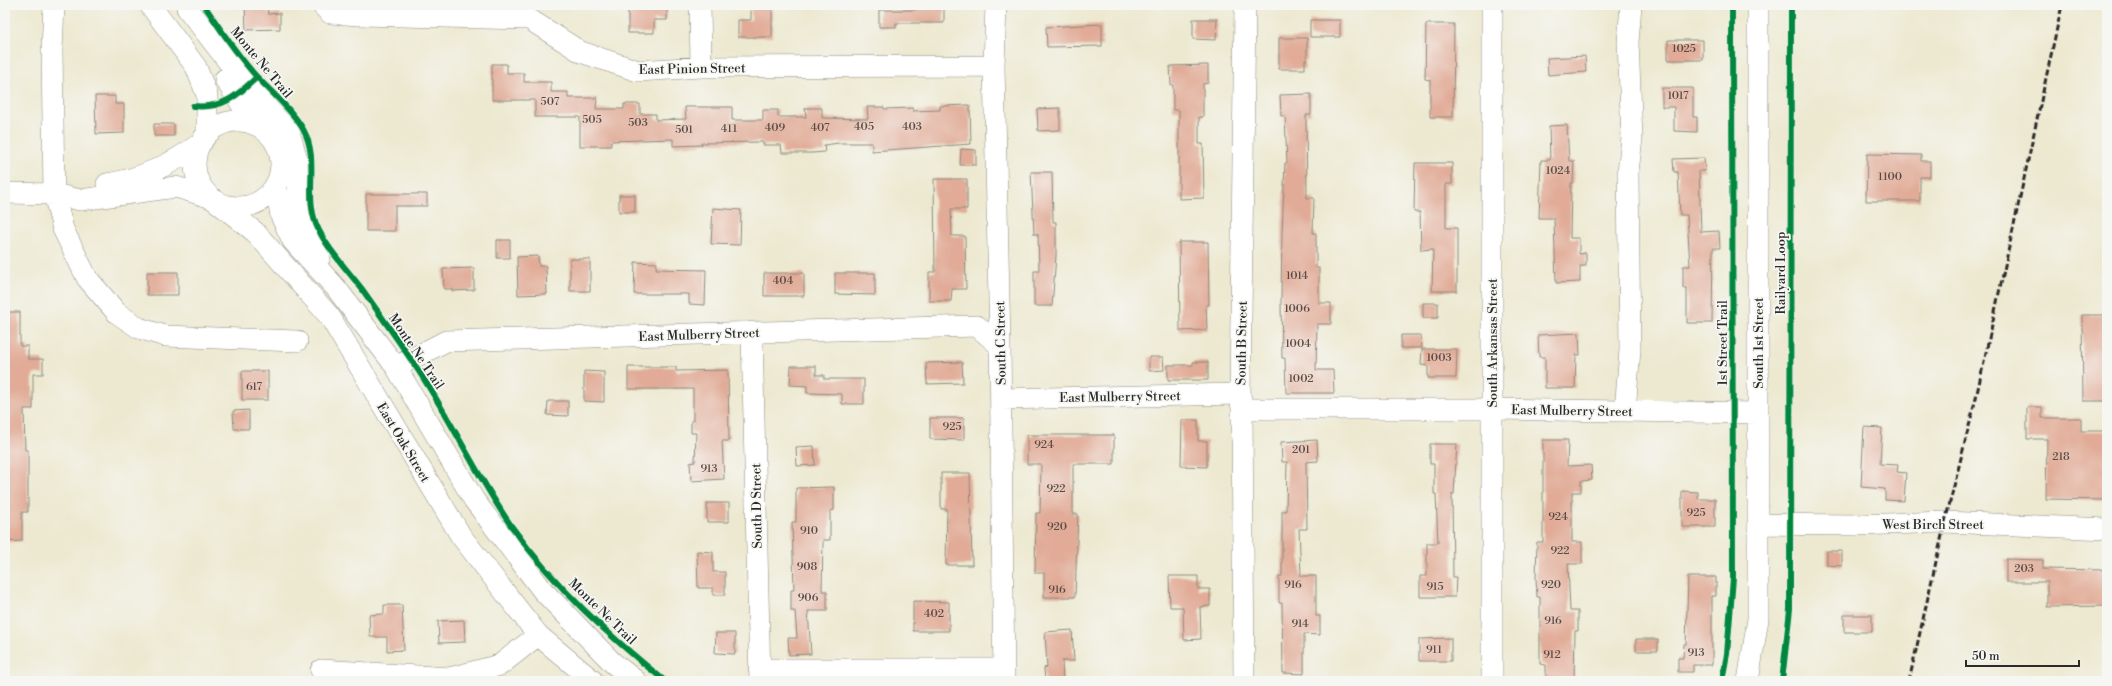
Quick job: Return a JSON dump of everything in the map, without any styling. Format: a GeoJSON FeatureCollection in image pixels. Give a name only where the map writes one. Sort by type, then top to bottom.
{"type":"FeatureCollection","features":[{"type":"Feature","properties":{"kind":"street"},"geometry":{"type":"LineString","coordinates":[[54,5],[52,50],[54,194],[61,224],[87,278],[116,312],[138,328],[165,336],[297,341]]}},
{"type":"Feature","properties":{"kind":"street"},"geometry":{"type":"LineString","coordinates":[[150,5],[196,67],[206,95],[204,138],[195,162],[196,175],[202,188],[214,200]]}},
{"type":"Feature","properties":{"kind":"street"},"geometry":{"type":"LineString","coordinates":[[700,5],[701,67]]}},
{"type":"Feature","properties":{"kind":"street","name":"South C Street"},"geometry":{"type":"LineString","coordinates":[[996,5],[994,66],[1001,399],[1004,675]]}},
{"type":"Feature","properties":{"kind":"street","name":"South B Street"},"geometry":{"type":"LineString","coordinates":[[1244,681],[1241,402],[1245,5]]}},
{"type":"Feature","properties":{"kind":"street","name":"South Arkansas Street"},"geometry":{"type":"LineString","coordinates":[[1492,5],[1492,681]]}},
{"type":"Feature","properties":{"kind":"street"},"geometry":{"type":"LineString","coordinates":[[1624,411],[1630,350],[1628,172],[1632,138],[1628,42],[1631,5]]}},
{"type":"Feature","properties":{"kind":"street","name":"South 1st Street"},"geometry":{"type":"LineString","coordinates":[[1748,681],[1758,619],[1760,524],[1758,413],[1758,5]]}},
{"type":"Feature","properties":{"kind":"street"},"geometry":{"type":"LineString","coordinates":[[186,6],[213,61],[238,95],[255,125]]}},
{"type":"Feature","properties":{"kind":"street"},"geometry":{"type":"LineString","coordinates":[[186,6],[247,86],[289,132],[297,160],[299,214],[302,228],[336,288]]}},
{"type":"Feature","properties":{"kind":"street","name":"East Pinion Street"},"geometry":{"type":"LineString","coordinates":[[326,9],[529,19],[581,52],[638,71],[701,67],[994,66]]}},
{"type":"Feature","properties":{"kind":"street"},"geometry":{"type":"LineString","coordinates":[[5,193],[54,194],[80,200],[176,187],[214,200],[241,207],[255,204],[267,196],[276,185],[280,172],[280,158],[276,144],[267,133],[255,125],[241,122],[227,123],[215,128],[170,163],[125,181],[80,188],[54,194]]}},
{"type":"Feature","properties":{"kind":"street"},"geometry":{"type":"LineString","coordinates":[[276,185],[282,216],[292,241],[336,288],[396,366],[474,500],[543,591],[613,664],[636,681]]}},
{"type":"Feature","properties":{"kind":"street","name":"East Oak Street"},"geometry":{"type":"LineString","coordinates":[[214,200],[255,232],[330,317],[461,536],[538,635],[593,681]]}},
{"type":"Feature","properties":{"kind":"street","name":"East Mulberry Street"},"geometry":{"type":"LineString","coordinates":[[396,366],[446,342],[977,326],[1000,346]]}},
{"type":"Feature","properties":{"kind":"street","name":"South D Street"},"geometry":{"type":"LineString","coordinates":[[752,332],[760,675]]}},
{"type":"Feature","properties":{"kind":"street","name":"East Mulberry Street"},"geometry":{"type":"LineString","coordinates":[[1001,399],[1241,402],[1492,409],[1758,413]]}},
{"type":"Feature","properties":{"kind":"street","name":"West Birch Street"},"geometry":{"type":"LineString","coordinates":[[1760,524],[1858,525],[1945,522],[2107,529]]}},
{"type":"Feature","properties":{"kind":"street"},"geometry":{"type":"LineString","coordinates":[[320,670],[450,678],[500,666],[538,635]]}},
{"type":"Feature","properties":{"kind":"street"},"geometry":{"type":"LineString","coordinates":[[760,675],[1004,675]]}},
{"type":"Feature","properties":{"kind":"building"},"geometry":{"type":"Polygon","coordinates":[[[245,5],[267,5],[268,14],[280,13],[280,29],[246,30],[245,5]]]}},
{"type":"Feature","properties":{"kind":"building"},"geometry":{"type":"Polygon","coordinates":[[[628,5],[667,5],[667,20],[654,20],[654,33],[628,33],[628,5]]]}},
{"type":"Feature","properties":{"kind":"building"},"geometry":{"type":"Polygon","coordinates":[[[751,5],[772,6],[772,37],[738,37],[738,20],[751,20],[751,5]]]}},
{"type":"Feature","properties":{"kind":"building"},"geometry":{"type":"Polygon","coordinates":[[[915,5],[944,5],[944,23],[896,23],[896,27],[879,27],[879,10],[915,10],[915,5]]]}},
{"type":"Feature","properties":{"kind":"building"},"geometry":{"type":"Polygon","coordinates":[[[1193,19],[1217,19],[1216,40],[1193,39],[1193,19]]]}},
{"type":"Feature","properties":{"kind":"building"},"geometry":{"type":"Polygon","coordinates":[[[1310,20],[1340,20],[1340,37],[1310,37],[1310,20]]]}},
{"type":"Feature","properties":{"kind":"building"},"geometry":{"type":"Polygon","coordinates":[[[1102,24],[1102,46],[1047,47],[1046,27],[1102,24]]]}},
{"type":"Feature","properties":{"kind":"building"},"geometry":{"type":"Polygon","coordinates":[[[1426,24],[1454,24],[1453,117],[1430,117],[1430,80],[1425,79],[1426,24]]]}},
{"type":"Feature","properties":{"kind":"building"},"geometry":{"type":"Polygon","coordinates":[[[1279,38],[1307,38],[1307,60],[1305,60],[1305,69],[1279,69],[1279,38]]]}},
{"type":"Feature","properties":{"kind":"building"},"geometry":{"type":"Polygon","coordinates":[[[1668,40],[1703,40],[1703,60],[1668,60],[1668,40]]]}},
{"type":"Feature","properties":{"kind":"building"},"geometry":{"type":"Polygon","coordinates":[[[1585,56],[1586,72],[1548,75],[1547,58],[1585,56]]]}},
{"type":"Feature","properties":{"kind":"building"},"geometry":{"type":"Polygon","coordinates":[[[492,64],[507,64],[507,73],[524,73],[524,82],[551,82],[551,92],[568,92],[568,98],[597,98],[596,109],[624,109],[624,104],[640,104],[640,114],[656,114],[656,120],[686,119],[685,107],[732,107],[732,120],[763,120],[763,110],[778,110],[778,117],[806,117],[805,108],[822,108],[822,118],[868,119],[867,107],[884,107],[884,109],[913,108],[913,111],[940,110],[940,106],[970,105],[971,144],[872,151],[872,143],[839,143],[824,145],[825,152],[812,153],[782,153],[781,145],[763,145],[763,142],[701,143],[702,145],[673,146],[673,139],[611,141],[611,146],[580,146],[580,117],[535,117],[535,100],[492,100],[492,64]]]}},
{"type":"Feature","properties":{"kind":"building"},"geometry":{"type":"Polygon","coordinates":[[[1208,65],[1208,83],[1203,84],[1203,117],[1199,117],[1199,144],[1203,144],[1204,198],[1179,199],[1179,110],[1173,110],[1173,85],[1171,85],[1170,66],[1208,65]]]}},
{"type":"Feature","properties":{"kind":"building"},"geometry":{"type":"Polygon","coordinates":[[[1662,88],[1693,88],[1693,117],[1697,117],[1697,132],[1674,131],[1674,107],[1662,107],[1662,88]]]}},
{"type":"Feature","properties":{"kind":"building"},"geometry":{"type":"Polygon","coordinates":[[[1311,94],[1311,115],[1306,115],[1307,198],[1314,198],[1313,233],[1316,233],[1316,268],[1319,268],[1319,303],[1331,303],[1331,324],[1317,324],[1316,370],[1333,370],[1334,393],[1286,393],[1285,358],[1282,358],[1281,303],[1285,163],[1287,163],[1285,116],[1281,116],[1280,95],[1311,94]]]}},
{"type":"Feature","properties":{"kind":"building"},"geometry":{"type":"Polygon","coordinates":[[[95,96],[115,96],[115,104],[124,104],[124,133],[96,134],[95,96]]]}},
{"type":"Feature","properties":{"kind":"building"},"geometry":{"type":"Polygon","coordinates":[[[1060,108],[1060,130],[1038,131],[1037,109],[1060,108]]]}},
{"type":"Feature","properties":{"kind":"building"},"geometry":{"type":"Polygon","coordinates":[[[154,124],[174,124],[174,136],[154,136],[154,124]]]}},
{"type":"Feature","properties":{"kind":"building"},"geometry":{"type":"Polygon","coordinates":[[[1567,125],[1569,161],[1574,161],[1573,183],[1571,183],[1570,238],[1579,238],[1579,254],[1586,253],[1586,266],[1580,266],[1580,282],[1556,283],[1554,218],[1539,218],[1541,160],[1550,160],[1549,126],[1567,125]]]}},
{"type":"Feature","properties":{"kind":"building"},"geometry":{"type":"Polygon","coordinates":[[[961,149],[976,150],[976,165],[960,165],[961,149]]]}},
{"type":"Feature","properties":{"kind":"building"},"geometry":{"type":"Polygon","coordinates":[[[1867,154],[1921,155],[1921,161],[1930,161],[1930,177],[1920,177],[1920,201],[1866,201],[1867,154]]]}},
{"type":"Feature","properties":{"kind":"building"},"geometry":{"type":"Polygon","coordinates":[[[1704,158],[1705,171],[1699,171],[1701,232],[1719,231],[1720,248],[1713,248],[1712,323],[1687,323],[1687,288],[1683,288],[1683,266],[1690,266],[1687,215],[1680,215],[1678,172],[1674,172],[1673,159],[1704,158]]]}},
{"type":"Feature","properties":{"kind":"building"},"geometry":{"type":"Polygon","coordinates":[[[1415,163],[1452,163],[1452,184],[1446,184],[1446,228],[1457,228],[1457,291],[1432,291],[1433,249],[1421,250],[1420,212],[1414,212],[1415,163]]]}},
{"type":"Feature","properties":{"kind":"building"},"geometry":{"type":"Polygon","coordinates":[[[1031,172],[1052,172],[1053,222],[1056,222],[1056,256],[1052,306],[1034,306],[1034,271],[1039,271],[1038,234],[1034,234],[1031,172]]]}},
{"type":"Feature","properties":{"kind":"building"},"geometry":{"type":"Polygon","coordinates":[[[934,179],[967,179],[967,209],[951,209],[952,236],[965,236],[966,289],[952,289],[951,301],[929,301],[929,272],[935,272],[934,179]]]}},
{"type":"Feature","properties":{"kind":"building"},"geometry":{"type":"Polygon","coordinates":[[[366,194],[427,194],[427,206],[395,206],[395,231],[366,231],[366,194]]]}},
{"type":"Feature","properties":{"kind":"building"},"geometry":{"type":"Polygon","coordinates":[[[619,195],[635,195],[635,212],[619,212],[619,195]]]}},
{"type":"Feature","properties":{"kind":"building"},"geometry":{"type":"Polygon","coordinates":[[[713,208],[741,210],[740,245],[711,244],[713,208]]]}},
{"type":"Feature","properties":{"kind":"building"},"geometry":{"type":"Polygon","coordinates":[[[497,240],[510,240],[510,258],[497,258],[497,240]]]}},
{"type":"Feature","properties":{"kind":"building"},"geometry":{"type":"Polygon","coordinates":[[[1179,242],[1208,242],[1209,305],[1206,305],[1207,330],[1180,331],[1179,242]]]}},
{"type":"Feature","properties":{"kind":"building"},"geometry":{"type":"Polygon","coordinates":[[[538,256],[539,266],[546,266],[547,294],[518,295],[517,257],[538,256]]]}},
{"type":"Feature","properties":{"kind":"building"},"geometry":{"type":"Polygon","coordinates":[[[570,259],[590,259],[590,291],[570,291],[570,259]]]}},
{"type":"Feature","properties":{"kind":"building"},"geometry":{"type":"Polygon","coordinates":[[[635,262],[657,263],[656,269],[706,270],[705,305],[689,304],[689,294],[634,294],[635,262]]]}},
{"type":"Feature","properties":{"kind":"building"},"geometry":{"type":"Polygon","coordinates":[[[474,268],[474,290],[452,291],[452,289],[444,289],[443,269],[474,268]]]}},
{"type":"Feature","properties":{"kind":"building"},"geometry":{"type":"Polygon","coordinates":[[[147,272],[178,272],[178,295],[147,295],[147,272]]]}},
{"type":"Feature","properties":{"kind":"building"},"geometry":{"type":"Polygon","coordinates":[[[764,273],[804,273],[804,296],[764,296],[764,273]]]}},
{"type":"Feature","properties":{"kind":"building"},"geometry":{"type":"Polygon","coordinates":[[[835,273],[875,273],[875,295],[835,294],[835,273]]]}},
{"type":"Feature","properties":{"kind":"building"},"geometry":{"type":"Polygon","coordinates":[[[1423,303],[1438,303],[1438,318],[1423,318],[1423,303]]]}},
{"type":"Feature","properties":{"kind":"building"},"geometry":{"type":"Polygon","coordinates":[[[5,312],[20,312],[20,346],[28,346],[28,359],[43,359],[43,374],[33,374],[33,409],[24,409],[25,450],[28,450],[28,512],[22,512],[22,541],[5,542],[5,312]]]}},
{"type":"Feature","properties":{"kind":"building"},"geometry":{"type":"Polygon","coordinates":[[[2082,315],[2107,315],[2107,401],[2083,401],[2082,315]]]}},
{"type":"Feature","properties":{"kind":"building"},"geometry":{"type":"Polygon","coordinates":[[[1579,333],[1580,355],[1576,355],[1575,388],[1545,388],[1545,357],[1539,357],[1538,335],[1579,333]]]}},
{"type":"Feature","properties":{"kind":"building"},"geometry":{"type":"Polygon","coordinates":[[[1401,335],[1421,335],[1422,348],[1401,348],[1401,335]]]}},
{"type":"Feature","properties":{"kind":"building"},"geometry":{"type":"Polygon","coordinates":[[[1422,349],[1457,349],[1456,378],[1428,378],[1428,366],[1421,365],[1422,349]]]}},
{"type":"Feature","properties":{"kind":"building"},"geometry":{"type":"Polygon","coordinates":[[[1149,357],[1163,357],[1164,370],[1149,371],[1149,357]]]}},
{"type":"Feature","properties":{"kind":"building"},"geometry":{"type":"Polygon","coordinates":[[[962,362],[963,383],[927,384],[926,363],[962,362]]]}},
{"type":"Feature","properties":{"kind":"building"},"geometry":{"type":"Polygon","coordinates":[[[1193,362],[1208,362],[1208,380],[1168,380],[1168,365],[1193,365],[1193,362]]]}},
{"type":"Feature","properties":{"kind":"building"},"geometry":{"type":"Polygon","coordinates":[[[791,366],[816,366],[816,375],[824,375],[824,379],[864,379],[864,404],[842,404],[842,394],[807,393],[807,386],[790,385],[791,366]]]}},
{"type":"Feature","properties":{"kind":"building"},"geometry":{"type":"Polygon","coordinates":[[[628,367],[676,367],[676,371],[728,370],[729,441],[722,441],[724,479],[691,481],[690,463],[695,462],[696,433],[691,433],[691,421],[693,421],[693,389],[628,389],[628,367]]]}},
{"type":"Feature","properties":{"kind":"building"},"geometry":{"type":"Polygon","coordinates":[[[242,371],[268,371],[268,400],[242,400],[242,371]]]}},
{"type":"Feature","properties":{"kind":"building"},"geometry":{"type":"Polygon","coordinates":[[[584,371],[604,372],[604,402],[584,401],[584,371]]]}},
{"type":"Feature","properties":{"kind":"building"},"geometry":{"type":"Polygon","coordinates":[[[548,401],[568,401],[568,416],[547,415],[548,401]]]}},
{"type":"Feature","properties":{"kind":"building"},"geometry":{"type":"Polygon","coordinates":[[[2027,407],[2042,407],[2042,418],[2081,418],[2081,431],[2107,431],[2107,500],[2046,499],[2047,439],[2027,439],[2027,407]]]}},
{"type":"Feature","properties":{"kind":"building"},"geometry":{"type":"Polygon","coordinates":[[[249,410],[249,429],[234,429],[233,411],[249,410]]]}},
{"type":"Feature","properties":{"kind":"building"},"geometry":{"type":"Polygon","coordinates":[[[930,418],[964,418],[964,440],[930,439],[930,418]]]}},
{"type":"Feature","properties":{"kind":"building"},"geometry":{"type":"Polygon","coordinates":[[[1182,420],[1198,420],[1198,441],[1207,441],[1207,467],[1181,466],[1182,420]]]}},
{"type":"Feature","properties":{"kind":"building"},"geometry":{"type":"Polygon","coordinates":[[[1864,427],[1882,428],[1880,464],[1898,465],[1897,472],[1906,473],[1904,501],[1885,500],[1885,489],[1861,487],[1864,427]]]}},
{"type":"Feature","properties":{"kind":"building"},"geometry":{"type":"Polygon","coordinates":[[[1027,435],[1114,435],[1114,464],[1073,464],[1073,514],[1078,514],[1075,597],[1044,597],[1044,573],[1035,573],[1036,513],[1040,513],[1041,464],[1027,464],[1027,435]]]}},
{"type":"Feature","properties":{"kind":"building"},"geometry":{"type":"Polygon","coordinates":[[[1317,440],[1318,461],[1306,462],[1307,529],[1299,529],[1301,576],[1316,576],[1316,616],[1320,616],[1320,635],[1304,634],[1304,674],[1283,673],[1282,603],[1279,603],[1279,576],[1282,576],[1282,511],[1286,511],[1287,462],[1282,462],[1281,442],[1317,440]]]}},
{"type":"Feature","properties":{"kind":"building"},"geometry":{"type":"Polygon","coordinates":[[[1543,440],[1568,440],[1567,466],[1591,465],[1592,480],[1581,481],[1581,492],[1572,492],[1572,542],[1582,542],[1582,564],[1568,564],[1570,611],[1578,611],[1578,631],[1575,631],[1574,681],[1546,681],[1546,665],[1540,664],[1540,597],[1537,597],[1536,578],[1537,542],[1543,542],[1543,440]]]}},
{"type":"Feature","properties":{"kind":"building"},"geometry":{"type":"Polygon","coordinates":[[[1430,444],[1457,444],[1454,494],[1452,494],[1453,577],[1456,577],[1455,597],[1420,597],[1420,576],[1427,576],[1427,543],[1438,543],[1436,494],[1434,494],[1434,464],[1430,464],[1430,444]]]}},
{"type":"Feature","properties":{"kind":"building"},"geometry":{"type":"Polygon","coordinates":[[[814,446],[815,465],[797,466],[796,447],[814,446]]]}},
{"type":"Feature","properties":{"kind":"building"},"geometry":{"type":"Polygon","coordinates":[[[941,473],[970,473],[972,565],[946,565],[947,509],[941,509],[941,473]]]}},
{"type":"Feature","properties":{"kind":"building"},"geometry":{"type":"Polygon","coordinates":[[[834,487],[834,510],[830,511],[830,540],[823,540],[822,591],[827,591],[827,611],[808,611],[811,654],[789,655],[788,638],[797,638],[795,611],[791,611],[791,590],[794,590],[792,522],[796,522],[796,488],[834,487]]]}},
{"type":"Feature","properties":{"kind":"building"},"geometry":{"type":"Polygon","coordinates":[[[1682,491],[1698,492],[1698,499],[1715,499],[1715,527],[1682,527],[1682,491]]]}},
{"type":"Feature","properties":{"kind":"building"},"geometry":{"type":"Polygon","coordinates":[[[707,503],[729,503],[729,522],[707,522],[707,503]]]}},
{"type":"Feature","properties":{"kind":"building"},"geometry":{"type":"Polygon","coordinates":[[[697,551],[713,552],[713,572],[725,572],[725,595],[713,595],[713,588],[698,588],[697,551]]]}},
{"type":"Feature","properties":{"kind":"building"},"geometry":{"type":"Polygon","coordinates":[[[1827,551],[1842,551],[1842,566],[1827,565],[1827,551]]]}},
{"type":"Feature","properties":{"kind":"building"},"geometry":{"type":"Polygon","coordinates":[[[2006,559],[2043,560],[2043,569],[2107,570],[2107,606],[2047,607],[2047,582],[2006,582],[2006,559]]]}},
{"type":"Feature","properties":{"kind":"building"},"geometry":{"type":"Polygon","coordinates":[[[1169,576],[1198,576],[1198,589],[1210,589],[1210,606],[1200,607],[1201,639],[1184,640],[1183,607],[1170,607],[1169,576]]]}},
{"type":"Feature","properties":{"kind":"building"},"geometry":{"type":"Polygon","coordinates":[[[1688,577],[1716,577],[1716,596],[1712,596],[1712,665],[1693,665],[1693,672],[1678,672],[1678,658],[1683,658],[1684,644],[1686,644],[1688,577]]]}},
{"type":"Feature","properties":{"kind":"building"},"geometry":{"type":"Polygon","coordinates":[[[913,601],[949,602],[949,631],[913,631],[913,601]]]}},
{"type":"Feature","properties":{"kind":"building"},"geometry":{"type":"Polygon","coordinates":[[[384,605],[402,605],[404,650],[387,651],[387,637],[370,637],[369,615],[384,614],[384,605]]]}},
{"type":"Feature","properties":{"kind":"building"},"geometry":{"type":"Polygon","coordinates":[[[1844,615],[1872,615],[1872,632],[1844,632],[1844,615]]]}},
{"type":"Feature","properties":{"kind":"building"},"geometry":{"type":"Polygon","coordinates":[[[464,620],[465,642],[439,643],[438,621],[464,620]]]}},
{"type":"Feature","properties":{"kind":"building"},"geometry":{"type":"Polygon","coordinates":[[[1072,630],[1074,661],[1062,661],[1063,681],[1045,681],[1044,668],[1047,667],[1045,632],[1072,630]]]}},
{"type":"Feature","properties":{"kind":"building"},"geometry":{"type":"Polygon","coordinates":[[[716,633],[735,633],[735,654],[715,653],[716,633]]]}},
{"type":"Feature","properties":{"kind":"building"},"geometry":{"type":"Polygon","coordinates":[[[1451,638],[1451,661],[1419,661],[1419,639],[1451,638]]]}},
{"type":"Feature","properties":{"kind":"building"},"geometry":{"type":"Polygon","coordinates":[[[1636,639],[1658,639],[1658,651],[1636,651],[1636,639]]]}},
{"type":"Feature","properties":{"kind":"railway"},"geometry":{"type":"LineString","coordinates":[[1909,681],[1945,522],[1976,398],[2062,5]]}},
{"type":"Feature","properties":{"kind":"cycle path","name":"Monte Ne Trail"},"geometry":{"type":"LineString","coordinates":[[204,5],[242,59],[287,108],[303,129],[311,152],[311,200],[316,224],[320,233],[331,250],[362,289],[425,381],[486,486],[512,527],[528,549],[564,590],[603,628],[665,681]]}},
{"type":"Feature","properties":{"kind":"cycle path","name":"1st Street Trail"},"geometry":{"type":"LineString","coordinates":[[1722,681],[1727,654],[1733,578],[1732,5]]}},
{"type":"Feature","properties":{"kind":"cycle path","name":"Railyard Loop"},"geometry":{"type":"LineString","coordinates":[[1782,681],[1790,609],[1791,5]]}},
{"type":"Feature","properties":{"kind":"cycle path","name":"Monte Ne Trail"},"geometry":{"type":"LineString","coordinates":[[193,106],[213,105],[229,100],[257,77]]}}]}
